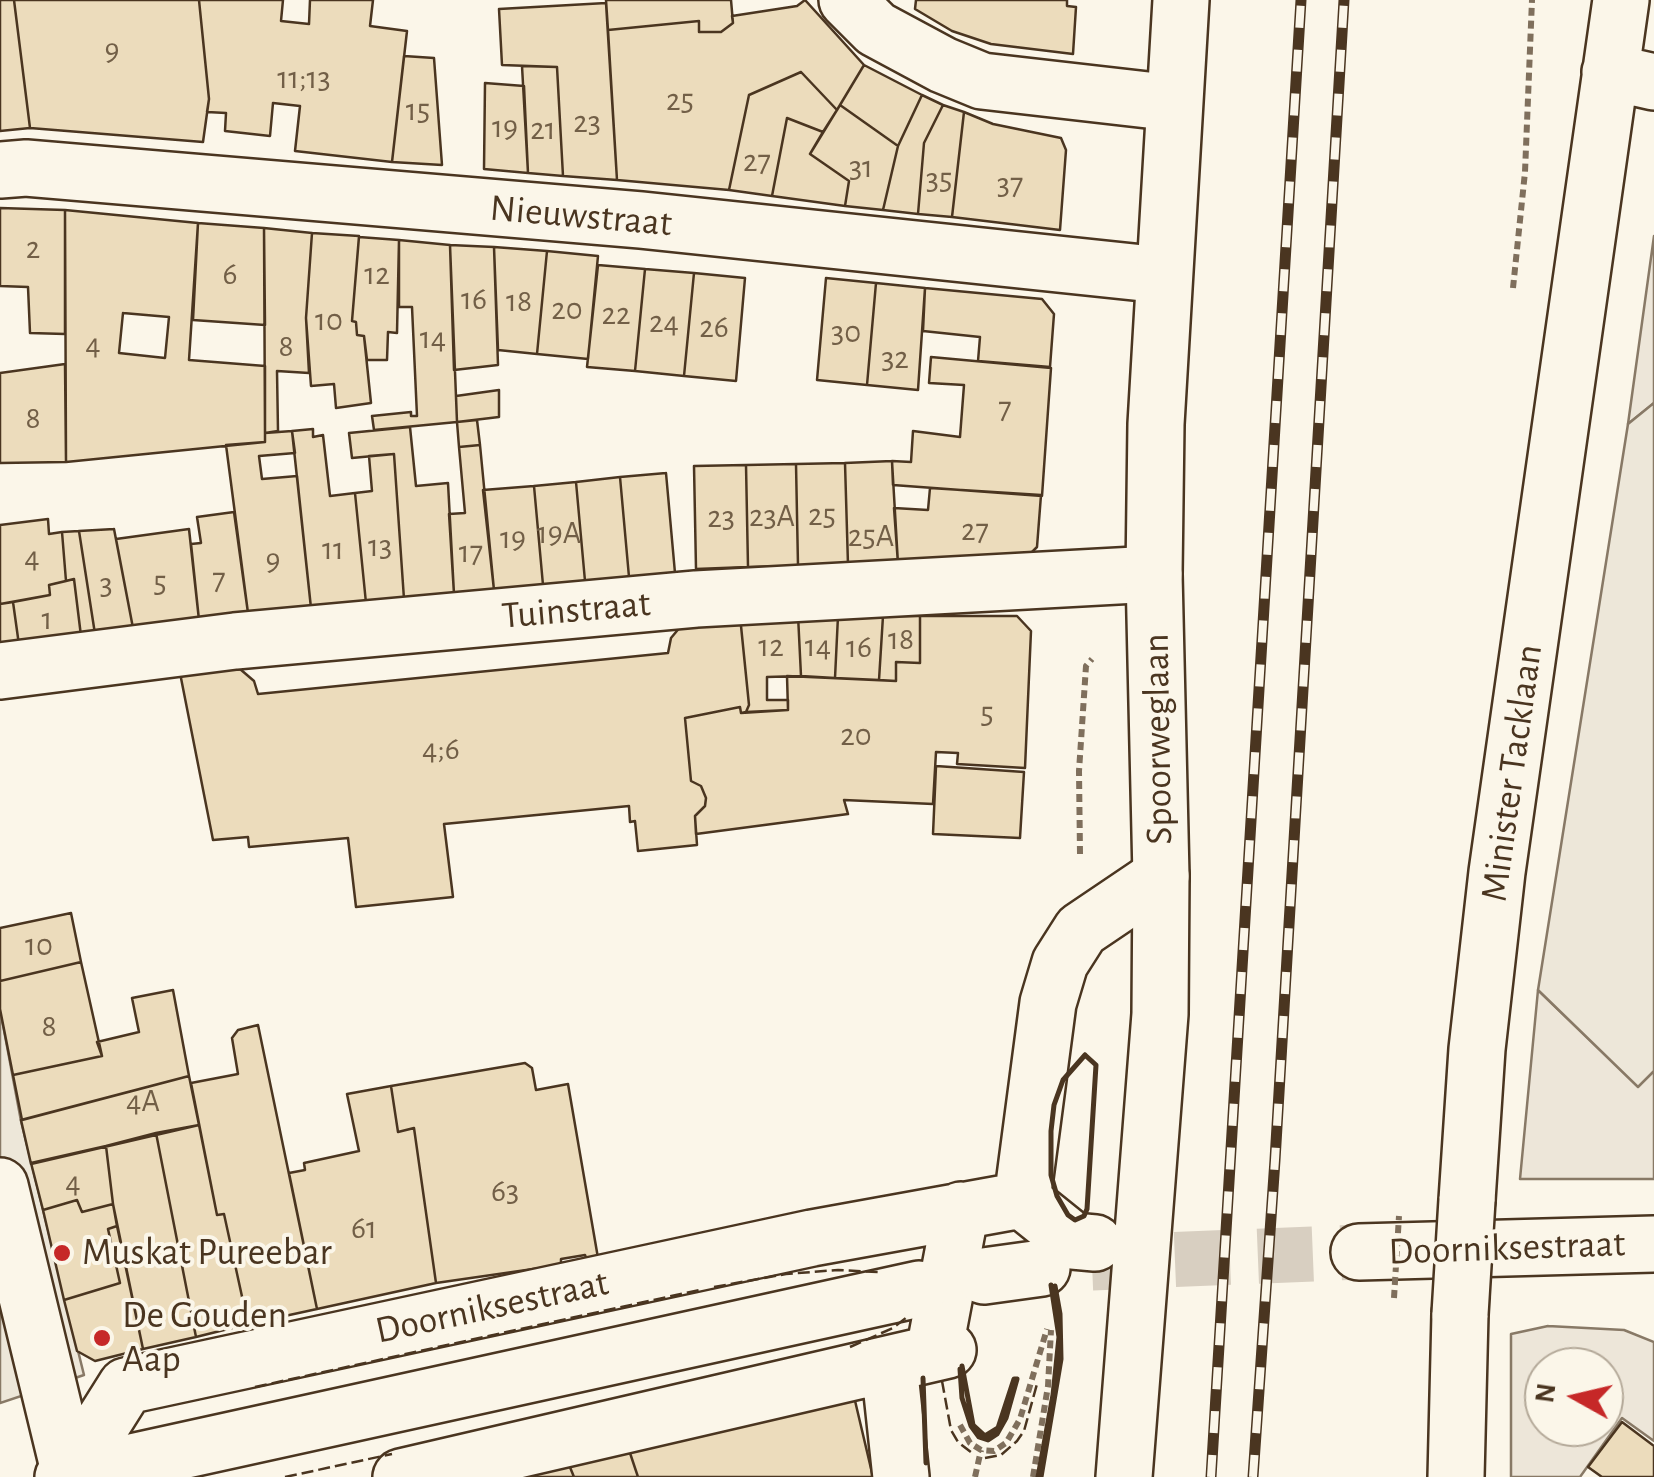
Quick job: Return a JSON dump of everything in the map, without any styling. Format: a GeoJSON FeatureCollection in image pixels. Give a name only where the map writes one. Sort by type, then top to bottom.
{"type":"FeatureCollection","features":[{"type":"Feature","properties":{"kind":"street"},"geometry":{"type":"LineString","coordinates":[[847,0],[876,29],[944,66],[982,81],[1174,103]]}},
{"type":"Feature","properties":{"kind":"street","name":"Spoorweglaan"},"geometry":{"type":"LineString","coordinates":[[1124,1477],[1160,1014],[1162,876],[1154,574],[1156,424],[1181,0]]}},
{"type":"Feature","properties":{"kind":"street","name":"Minister Tacklaan"},"geometry":{"type":"LineString","coordinates":[[1456,1477],[1460,1314],[1477,1048],[1497,872],[1632,77],[1620,0]]}},
{"type":"Feature","properties":{"kind":"street","name":"Nieuwstraat"},"geometry":{"type":"LineString","coordinates":[[0,170],[26,168],[640,220],[1162,275]]}},
{"type":"Feature","properties":{"kind":"street","name":"Tuinstraat"},"geometry":{"type":"LineString","coordinates":[[0,671],[235,641],[696,599],[1154,574]]}},
{"type":"Feature","properties":{"kind":"street"},"geometry":{"type":"LineString","coordinates":[[1094,1243],[1073,1241],[1022,1200],[1048,1003],[1060,963],[1081,930],[1162,876]]}},
{"type":"Feature","properties":{"kind":"street"},"geometry":{"type":"LineString","coordinates":[[0,1186],[69,1476]]}},
{"type":"Feature","properties":{"kind":"street","name":"Doorniksestraat"},"geometry":{"type":"LineString","coordinates":[[69,1476],[126,1386],[792,1242],[1022,1200]]}},
{"type":"Feature","properties":{"kind":"street"},"geometry":{"type":"LineString","coordinates":[[901,1477],[924,1356],[961,1210]]}},
{"type":"Feature","properties":{"kind":"street","name":"Doorniksestraat"},"geometry":{"type":"LineString","coordinates":[[1359,1252],[1654,1244]]}},
{"type":"Feature","properties":{"kind":"street"},"geometry":{"type":"LineString","coordinates":[[984,1276],[1047,1291]]}},
{"type":"Feature","properties":{"kind":"street","name":"Doorniksestraat"},"geometry":{"type":"LineString","coordinates":[[69,1476],[919,1290]]}},
{"type":"Feature","properties":{"kind":"street"},"geometry":{"type":"LineString","coordinates":[[401,1477],[924,1356]]}},
{"type":"Feature","properties":{"kind":"path"},"geometry":{"type":"LineString","coordinates":[[1526,133],[1532,0]]}},
{"type":"Feature","properties":{"kind":"path"},"geometry":{"type":"LineString","coordinates":[[1394,1311],[1400,1200]]}},
{"type":"Feature","properties":{"kind":"path"},"geometry":{"type":"LineString","coordinates":[[959,1422],[970,1442],[980,1450],[994,1452],[1020,1419],[1047,1291]]}},
{"type":"Feature","properties":{"kind":"path"},"geometry":{"type":"LineString","coordinates":[[1033,1477],[1048,1386],[1047,1291]]}},
{"type":"Feature","properties":{"kind":"path"},"geometry":{"type":"LineString","coordinates":[[975,1477],[980,1450]]}},
{"type":"Feature","properties":{"kind":"shaded area"},"geometry":{"type":"Polygon","coordinates":[[[1654,236],[1654,403],[1628,424],[1654,236]]]}},
{"type":"Feature","properties":{"kind":"shaded area"},"geometry":{"type":"Polygon","coordinates":[[[1654,403],[1654,1071],[1638,1087],[1538,990],[1628,424],[1654,403]]]}},
{"type":"Feature","properties":{"kind":"shaded area"},"geometry":{"type":"Polygon","coordinates":[[[1538,990],[1638,1086],[1654,1071],[1654,1179],[1520,1179],[1538,990]]]}},
{"type":"Feature","properties":{"kind":"shaded area"},"geometry":{"type":"Polygon","coordinates":[[[0,1009],[21,1121],[84,1375],[0,1403],[0,1009]]]}},
{"type":"Feature","properties":{"kind":"shaded area"},"geometry":{"type":"Polygon","coordinates":[[[1548,1326],[1624,1330],[1654,1342],[1654,1441],[1624,1419],[1624,1347],[1524,1347],[1524,1447],[1601,1447],[1580,1477],[1511,1477],[1511,1334],[1548,1326]]]}},
{"type":"Feature","properties":{"kind":"building"},"geometry":{"type":"Polygon","coordinates":[[[0,0],[14,0],[30,128],[0,131],[0,0]]]}},
{"type":"Feature","properties":{"kind":"building"},"geometry":{"type":"Polygon","coordinates":[[[14,0],[199,0],[209,99],[203,142],[30,128],[14,0]]]}},
{"type":"Feature","properties":{"kind":"building"},"geometry":{"type":"Polygon","coordinates":[[[199,0],[283,0],[281,21],[309,24],[310,0],[373,0],[370,26],[407,31],[392,162],[295,151],[300,106],[273,103],[270,136],[225,131],[226,113],[207,112],[199,0]]]}},
{"type":"Feature","properties":{"kind":"building"},"geometry":{"type":"Polygon","coordinates":[[[606,0],[731,0],[733,23],[721,32],[699,32],[699,21],[608,30],[606,0]]]}},
{"type":"Feature","properties":{"kind":"building"},"geometry":{"type":"Polygon","coordinates":[[[805,0],[864,65],[837,110],[801,72],[749,95],[729,190],[617,180],[608,30],[699,21],[699,32],[721,32],[733,23],[732,16],[797,6],[805,0]]]}},
{"type":"Feature","properties":{"kind":"building"},"geometry":{"type":"Polygon","coordinates":[[[916,0],[1067,0],[1067,6],[1076,7],[1073,54],[991,44],[952,31],[915,9],[916,0]]]}},
{"type":"Feature","properties":{"kind":"building"},"geometry":{"type":"Polygon","coordinates":[[[606,3],[617,180],[563,176],[557,67],[502,65],[499,9],[606,3]]]}},
{"type":"Feature","properties":{"kind":"building"},"geometry":{"type":"Polygon","coordinates":[[[404,56],[434,58],[442,165],[392,162],[404,56]]]}},
{"type":"Feature","properties":{"kind":"building"},"geometry":{"type":"Polygon","coordinates":[[[864,65],[922,95],[898,146],[840,105],[864,65]]]}},
{"type":"Feature","properties":{"kind":"building"},"geometry":{"type":"Polygon","coordinates":[[[522,66],[557,67],[563,176],[528,173],[522,66]]]}},
{"type":"Feature","properties":{"kind":"building"},"geometry":{"type":"Polygon","coordinates":[[[801,72],[837,110],[823,132],[787,118],[772,196],[729,190],[749,95],[801,72]]]}},
{"type":"Feature","properties":{"kind":"building"},"geometry":{"type":"Polygon","coordinates":[[[485,83],[524,86],[528,173],[484,169],[485,83]]]}},
{"type":"Feature","properties":{"kind":"building"},"geometry":{"type":"Polygon","coordinates":[[[922,95],[943,105],[924,143],[918,214],[883,210],[898,146],[922,95]]]}},
{"type":"Feature","properties":{"kind":"building"},"geometry":{"type":"Polygon","coordinates":[[[840,105],[898,146],[883,210],[845,206],[849,181],[810,154],[840,105]]]}},
{"type":"Feature","properties":{"kind":"building"},"geometry":{"type":"Polygon","coordinates":[[[943,105],[964,112],[952,217],[918,214],[924,143],[943,105]]]}},
{"type":"Feature","properties":{"kind":"building"},"geometry":{"type":"Polygon","coordinates":[[[964,112],[993,124],[1061,138],[1066,150],[1060,230],[952,217],[964,112]]]}},
{"type":"Feature","properties":{"kind":"building"},"geometry":{"type":"Polygon","coordinates":[[[787,118],[823,132],[810,154],[849,181],[845,206],[772,196],[787,118]]]}},
{"type":"Feature","properties":{"kind":"building"},"geometry":{"type":"Polygon","coordinates":[[[0,208],[65,210],[65,334],[30,333],[28,287],[0,286],[0,208]]]}},
{"type":"Feature","properties":{"kind":"building"},"geometry":{"type":"Polygon","coordinates":[[[65,210],[198,223],[189,360],[265,366],[265,442],[66,462],[65,210]],[[123,313],[119,353],[165,358],[169,317],[123,313]]]}},
{"type":"Feature","properties":{"kind":"building"},"geometry":{"type":"Polygon","coordinates":[[[198,223],[264,228],[265,325],[193,320],[198,223]]]}},
{"type":"Feature","properties":{"kind":"building"},"geometry":{"type":"Polygon","coordinates":[[[264,228],[312,233],[306,318],[309,373],[277,371],[278,431],[265,433],[264,228]]]}},
{"type":"Feature","properties":{"kind":"building"},"geometry":{"type":"Polygon","coordinates":[[[312,233],[359,236],[352,321],[356,322],[357,335],[364,336],[371,403],[336,408],[334,384],[311,386],[306,318],[312,233]]]}},
{"type":"Feature","properties":{"kind":"building"},"geometry":{"type":"Polygon","coordinates":[[[359,237],[399,240],[397,333],[388,332],[387,360],[367,360],[364,336],[357,335],[356,322],[352,321],[359,237]]]}},
{"type":"Feature","properties":{"kind":"building"},"geometry":{"type":"Polygon","coordinates":[[[399,240],[450,245],[457,422],[374,430],[372,416],[411,412],[411,416],[417,416],[412,307],[399,307],[399,240]]]}},
{"type":"Feature","properties":{"kind":"building"},"geometry":{"type":"Polygon","coordinates":[[[450,245],[494,247],[498,365],[454,370],[450,245]]]}},
{"type":"Feature","properties":{"kind":"building"},"geometry":{"type":"Polygon","coordinates":[[[494,247],[547,251],[537,354],[498,350],[494,247]]]}},
{"type":"Feature","properties":{"kind":"building"},"geometry":{"type":"Polygon","coordinates":[[[547,251],[598,256],[588,359],[537,354],[547,251]]]}},
{"type":"Feature","properties":{"kind":"building"},"geometry":{"type":"Polygon","coordinates":[[[598,265],[645,269],[635,371],[587,367],[598,265]]]}},
{"type":"Feature","properties":{"kind":"building"},"geometry":{"type":"Polygon","coordinates":[[[645,269],[694,273],[684,376],[635,371],[645,269]]]}},
{"type":"Feature","properties":{"kind":"building"},"geometry":{"type":"Polygon","coordinates":[[[694,273],[745,278],[736,381],[684,376],[694,273]]]}},
{"type":"Feature","properties":{"kind":"building"},"geometry":{"type":"Polygon","coordinates":[[[826,278],[876,283],[867,385],[817,380],[826,278]]]}},
{"type":"Feature","properties":{"kind":"building"},"geometry":{"type":"Polygon","coordinates":[[[876,283],[925,288],[918,390],[867,385],[876,283]]]}},
{"type":"Feature","properties":{"kind":"building"},"geometry":{"type":"Polygon","coordinates":[[[925,288],[1042,299],[1054,314],[1050,367],[978,361],[980,337],[923,331],[925,288]]]}},
{"type":"Feature","properties":{"kind":"building"},"geometry":{"type":"Polygon","coordinates":[[[931,357],[1051,368],[1042,496],[893,485],[892,461],[911,462],[913,431],[960,437],[964,385],[929,383],[931,357]]]}},
{"type":"Feature","properties":{"kind":"building"},"geometry":{"type":"Polygon","coordinates":[[[65,364],[66,462],[0,463],[0,373],[65,364]]]}},
{"type":"Feature","properties":{"kind":"building"},"geometry":{"type":"Polygon","coordinates":[[[499,390],[499,417],[457,422],[456,396],[499,390]]]}},
{"type":"Feature","properties":{"kind":"building"},"geometry":{"type":"Polygon","coordinates":[[[477,420],[480,445],[459,447],[457,422],[477,420]]]}},
{"type":"Feature","properties":{"kind":"building"},"geometry":{"type":"Polygon","coordinates":[[[410,427],[416,486],[448,483],[454,594],[404,599],[394,454],[352,458],[349,433],[410,427]]]}},
{"type":"Feature","properties":{"kind":"building"},"geometry":{"type":"Polygon","coordinates":[[[313,429],[313,437],[323,435],[330,496],[355,493],[366,603],[311,608],[292,431],[313,429]]]}},
{"type":"Feature","properties":{"kind":"building"},"geometry":{"type":"Polygon","coordinates":[[[292,431],[295,453],[259,456],[262,479],[297,476],[311,608],[248,613],[226,445],[265,442],[265,433],[292,431]]]}},
{"type":"Feature","properties":{"kind":"building"},"geometry":{"type":"Polygon","coordinates":[[[480,445],[494,590],[454,594],[449,514],[465,513],[459,447],[480,445]]]}},
{"type":"Feature","properties":{"kind":"building"},"geometry":{"type":"Polygon","coordinates":[[[394,454],[404,599],[366,603],[355,493],[372,491],[369,456],[394,454]]]}},
{"type":"Feature","properties":{"kind":"building"},"geometry":{"type":"Polygon","coordinates":[[[892,461],[898,564],[848,565],[845,463],[892,461]]]}},
{"type":"Feature","properties":{"kind":"building"},"geometry":{"type":"Polygon","coordinates":[[[845,463],[848,565],[798,566],[796,464],[845,463]]]}},
{"type":"Feature","properties":{"kind":"building"},"geometry":{"type":"Polygon","coordinates":[[[796,464],[798,566],[748,567],[746,465],[796,464]]]}},
{"type":"Feature","properties":{"kind":"building"},"geometry":{"type":"Polygon","coordinates":[[[746,465],[748,567],[696,569],[694,466],[746,465]]]}},
{"type":"Feature","properties":{"kind":"building"},"geometry":{"type":"Polygon","coordinates":[[[666,473],[675,573],[629,577],[620,477],[666,473]]]}},
{"type":"Feature","properties":{"kind":"building"},"geometry":{"type":"Polygon","coordinates":[[[620,477],[629,577],[585,581],[576,482],[620,477]]]}},
{"type":"Feature","properties":{"kind":"building"},"geometry":{"type":"Polygon","coordinates":[[[576,482],[585,581],[543,585],[534,486],[576,482]]]}},
{"type":"Feature","properties":{"kind":"building"},"geometry":{"type":"Polygon","coordinates":[[[534,486],[543,585],[494,590],[483,490],[534,486]]]}},
{"type":"Feature","properties":{"kind":"building"},"geometry":{"type":"Polygon","coordinates":[[[930,488],[1041,495],[1037,547],[1023,561],[898,564],[894,508],[928,510],[930,488]]]}},
{"type":"Feature","properties":{"kind":"building"},"geometry":{"type":"Polygon","coordinates":[[[234,512],[248,613],[199,620],[191,544],[201,543],[197,517],[234,512]]]}},
{"type":"Feature","properties":{"kind":"building"},"geometry":{"type":"Polygon","coordinates":[[[48,519],[49,534],[62,532],[66,581],[49,585],[50,595],[0,604],[0,525],[48,519]]]}},
{"type":"Feature","properties":{"kind":"building"},"geometry":{"type":"Polygon","coordinates":[[[114,529],[133,628],[95,634],[79,531],[114,529]]]}},
{"type":"Feature","properties":{"kind":"building"},"geometry":{"type":"Polygon","coordinates":[[[189,529],[199,620],[133,628],[116,539],[189,529]]]}},
{"type":"Feature","properties":{"kind":"building"},"geometry":{"type":"Polygon","coordinates":[[[79,531],[95,634],[81,636],[74,579],[66,581],[62,532],[79,531]]]}},
{"type":"Feature","properties":{"kind":"building"},"geometry":{"type":"Polygon","coordinates":[[[74,579],[81,636],[19,645],[13,602],[50,595],[49,585],[74,579]]]}},
{"type":"Feature","properties":{"kind":"building"},"geometry":{"type":"Polygon","coordinates":[[[13,602],[19,645],[0,648],[0,604],[13,602]]]}},
{"type":"Feature","properties":{"kind":"building"},"geometry":{"type":"Polygon","coordinates":[[[798,615],[801,676],[767,677],[767,700],[788,700],[788,710],[746,712],[749,705],[740,616],[798,615]]]}},
{"type":"Feature","properties":{"kind":"building"},"geometry":{"type":"Polygon","coordinates":[[[798,615],[838,616],[835,678],[801,676],[798,615]]]}},
{"type":"Feature","properties":{"kind":"building"},"geometry":{"type":"Polygon","coordinates":[[[740,616],[749,705],[746,712],[741,713],[740,707],[685,718],[691,781],[701,786],[706,798],[705,806],[695,816],[697,845],[638,851],[629,806],[444,824],[453,897],[356,907],[348,838],[249,847],[248,837],[213,840],[180,673],[240,669],[254,681],[258,694],[668,653],[671,638],[681,626],[740,616]]]}},
{"type":"Feature","properties":{"kind":"building"},"geometry":{"type":"Polygon","coordinates":[[[838,616],[883,616],[879,680],[835,678],[838,616]]]}},
{"type":"Feature","properties":{"kind":"building"},"geometry":{"type":"Polygon","coordinates":[[[883,616],[920,616],[920,663],[896,662],[896,681],[879,680],[883,616]]]}},
{"type":"Feature","properties":{"kind":"building"},"geometry":{"type":"Polygon","coordinates":[[[920,616],[1017,616],[1031,631],[1025,768],[957,764],[958,753],[936,752],[933,804],[844,800],[848,814],[696,834],[695,816],[705,806],[706,798],[701,786],[691,781],[685,718],[740,707],[741,713],[788,710],[787,676],[896,681],[896,662],[920,663],[920,616]]]}},
{"type":"Feature","properties":{"kind":"building"},"geometry":{"type":"Polygon","coordinates":[[[936,766],[1024,772],[1020,838],[933,834],[936,766]]]}},
{"type":"Feature","properties":{"kind":"building"},"geometry":{"type":"Polygon","coordinates":[[[71,913],[81,962],[0,981],[0,928],[71,913]]]}},
{"type":"Feature","properties":{"kind":"building"},"geometry":{"type":"Polygon","coordinates":[[[81,962],[102,1056],[13,1075],[0,1009],[0,981],[81,962]]]}},
{"type":"Feature","properties":{"kind":"building"},"geometry":{"type":"Polygon","coordinates":[[[173,990],[189,1076],[22,1120],[13,1075],[102,1056],[97,1042],[139,1032],[132,998],[173,990]]]}},
{"type":"Feature","properties":{"kind":"building"},"geometry":{"type":"Polygon","coordinates":[[[258,1025],[317,1309],[248,1324],[224,1214],[217,1215],[191,1083],[238,1074],[232,1038],[238,1030],[258,1025]]]}},
{"type":"Feature","properties":{"kind":"building"},"geometry":{"type":"Polygon","coordinates":[[[525,1063],[532,1068],[536,1090],[568,1084],[598,1258],[587,1260],[585,1255],[561,1259],[561,1265],[436,1283],[414,1128],[398,1132],[391,1086],[525,1063]]]}},
{"type":"Feature","properties":{"kind":"building"},"geometry":{"type":"Polygon","coordinates":[[[189,1076],[199,1125],[31,1164],[21,1120],[189,1076]]]}},
{"type":"Feature","properties":{"kind":"building"},"geometry":{"type":"Polygon","coordinates":[[[391,1086],[398,1132],[414,1128],[436,1283],[317,1309],[289,1173],[305,1170],[304,1163],[359,1151],[347,1094],[391,1086]]]}},
{"type":"Feature","properties":{"kind":"building"},"geometry":{"type":"Polygon","coordinates":[[[199,1125],[217,1215],[224,1214],[248,1324],[196,1337],[156,1133],[199,1125]]]}},
{"type":"Feature","properties":{"kind":"building"},"geometry":{"type":"Polygon","coordinates":[[[156,1133],[196,1337],[143,1349],[113,1204],[106,1146],[156,1133]]]}},
{"type":"Feature","properties":{"kind":"building"},"geometry":{"type":"Polygon","coordinates":[[[106,1146],[113,1204],[82,1212],[77,1200],[43,1210],[31,1163],[106,1146]]]}},
{"type":"Feature","properties":{"kind":"building"},"geometry":{"type":"Polygon","coordinates":[[[77,1200],[82,1212],[113,1204],[117,1226],[108,1229],[120,1283],[64,1300],[43,1210],[77,1200]]]}},
{"type":"Feature","properties":{"kind":"building"},"geometry":{"type":"Polygon","coordinates":[[[117,1226],[143,1349],[95,1361],[77,1351],[64,1300],[120,1283],[108,1229],[117,1226]]]}},
{"type":"Feature","properties":{"kind":"building"},"geometry":{"type":"Polygon","coordinates":[[[852,1388],[873,1477],[638,1477],[626,1441],[852,1388]]]}},
{"type":"Feature","properties":{"kind":"building"},"geometry":{"type":"Polygon","coordinates":[[[1624,1424],[1654,1446],[1654,1477],[1602,1477],[1588,1467],[1603,1447],[1624,1447],[1624,1424]]]}},
{"type":"Feature","properties":{"kind":"building"},"geometry":{"type":"Polygon","coordinates":[[[626,1441],[638,1477],[574,1477],[565,1455],[626,1441]]]}},
{"type":"Feature","properties":{"kind":"building"},"geometry":{"type":"Polygon","coordinates":[[[565,1455],[574,1477],[533,1477],[529,1464],[565,1455]]]}},
{"type":"Feature","properties":{"kind":"tunnel"},"geometry":{"type":"LineString","coordinates":[[1092,1263],[1359,1252]]}},
{"type":"Feature","properties":{"kind":"railway"},"geometry":{"type":"LineString","coordinates":[[1211,1477],[1301,0]]}},
{"type":"Feature","properties":{"kind":"railway"},"geometry":{"type":"LineString","coordinates":[[1253,1477],[1344,0]]}},
{"type":"Feature","properties":{"kind":"fence"},"geometry":{"type":"LineString","coordinates":[[714,1287],[786,1274],[878,1272]]}},
{"type":"Feature","properties":{"kind":"fence"},"geometry":{"type":"LineString","coordinates":[[255,1387],[699,1290]]}},
{"type":"Feature","properties":{"kind":"fence"},"geometry":{"type":"LineString","coordinates":[[850,1347],[893,1328],[907,1317]]}},
{"type":"Feature","properties":{"kind":"fence"},"geometry":{"type":"LineString","coordinates":[[942,1381],[951,1430],[972,1453]]}},
{"type":"Feature","properties":{"kind":"fence"},"geometry":{"type":"LineString","coordinates":[[985,1458],[1001,1455],[1017,1441],[1024,1431],[1037,1384]]}},
{"type":"Feature","properties":{"kind":"fence"},"geometry":{"type":"LineString","coordinates":[[285,1477],[392,1454]]}},
{"type":"Feature","properties":{"kind":"wall"},"geometry":{"type":"LineString","coordinates":[[1085,1055],[1096,1065],[1087,1209],[1084,1216],[1075,1220],[1057,1196],[1051,1175],[1051,1131],[1054,1105],[1063,1080],[1085,1055]]}},
{"type":"Feature","properties":{"kind":"wall"},"geometry":{"type":"LineString","coordinates":[[1038,1477],[1059,1337],[1051,1285]]}},
{"type":"Feature","properties":{"kind":"wall"},"geometry":{"type":"LineString","coordinates":[[1041,1477],[1061,1359],[1055,1286]]}},
{"type":"Feature","properties":{"kind":"wall"},"geometry":{"type":"LineString","coordinates":[[960,1369],[962,1398],[971,1426],[979,1437],[988,1440],[997,1434],[1006,1418],[1017,1379],[998,1428],[985,1436],[973,1425],[962,1366]]}},
{"type":"Feature","properties":{"kind":"wall"},"geometry":{"type":"LineString","coordinates":[[923,1378],[926,1463]]}},
{"type":"Feature","properties":{"kind":"place","name":"Muskat Pureebar"},"geometry":{"type":"Point","coordinates":[62,1253]}},
{"type":"Feature","properties":{"kind":"place","name":"De Gouden Aap"},"geometry":{"type":"Point","coordinates":[102,1338]}}]}
